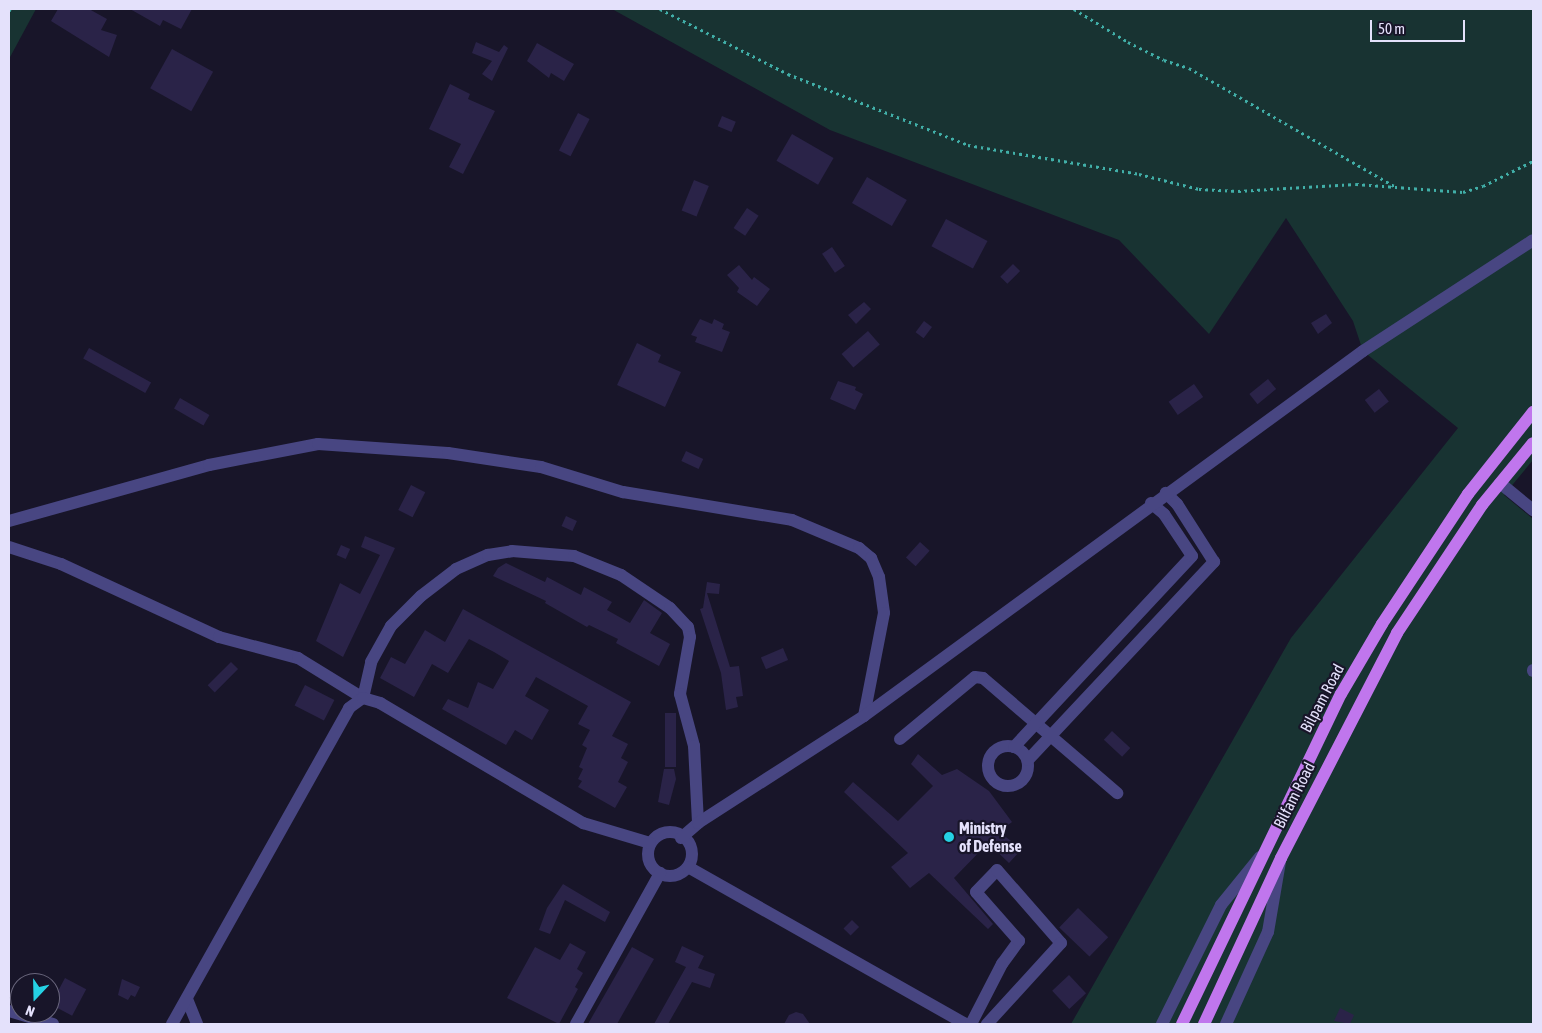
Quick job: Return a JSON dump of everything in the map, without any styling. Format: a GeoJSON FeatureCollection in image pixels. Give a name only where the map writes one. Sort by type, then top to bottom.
{"type":"FeatureCollection","features":[{"type":"Feature","properties":{"kind":"main road","name":"Bilpam Road"},"geometry":{"type":"LineString","coordinates":[[1182,1024],[1342,694],[1382,624],[1468,494],[1533,412]]}},
{"type":"Feature","properties":{"kind":"main road","name":"Bilfam Road"},"geometry":{"type":"LineString","coordinates":[[1204,1024],[1281,858],[1397,633],[1482,505],[1533,443]]}},
{"type":"Feature","properties":{"kind":"street"},"geometry":{"type":"LineString","coordinates":[[681,838],[698,823],[864,716],[1152,503],[1362,351],[1533,240]]}},
{"type":"Feature","properties":{"kind":"street"},"geometry":{"type":"LineString","coordinates":[[9,520],[209,465],[318,444],[448,453],[513,463],[541,468],[623,492],[792,520],[858,548],[871,558],[879,577],[884,613],[864,716]]}},
{"type":"Feature","properties":{"kind":"street"},"geometry":{"type":"LineString","coordinates":[[1500,483],[1533,510]]}},
{"type":"Feature","properties":{"kind":"street"},"geometry":{"type":"LineString","coordinates":[[1028,760],[1022,751],[1014,747],[1004,746],[992,753],[988,766],[992,778],[1003,785],[1016,784],[1026,776],[1028,760],[1214,562],[1177,504],[1166,493]]}},
{"type":"Feature","properties":{"kind":"street"},"geometry":{"type":"LineString","coordinates":[[1014,747],[1192,556],[1164,514],[1152,503]]}},
{"type":"Feature","properties":{"kind":"street"},"geometry":{"type":"LineString","coordinates":[[9,547],[61,564],[219,637],[298,658],[363,698],[380,703],[583,822],[650,843]]}},
{"type":"Feature","properties":{"kind":"street"},"geometry":{"type":"LineString","coordinates":[[172,1024],[349,708],[363,698],[371,662],[391,626],[421,596],[456,569],[483,556],[512,550],[574,556],[621,575],[670,608],[688,627],[690,637],[680,694],[694,746],[698,823]]}},
{"type":"Feature","properties":{"kind":"street"},"geometry":{"type":"LineString","coordinates":[[900,739],[976,677],[990,682],[1052,734],[1117,793]]}},
{"type":"Feature","properties":{"kind":"street"},"geometry":{"type":"LineString","coordinates":[[668,830],[681,838],[693,849],[688,867],[670,876],[660,874],[652,866],[647,855],[650,843],[657,834],[668,830]]}},
{"type":"Feature","properties":{"kind":"street"},"geometry":{"type":"LineString","coordinates":[[1162,1024],[1225,898],[1265,852]]}},
{"type":"Feature","properties":{"kind":"street"},"geometry":{"type":"LineString","coordinates":[[1226,1024],[1268,932],[1281,858]]}},
{"type":"Feature","properties":{"kind":"street"},"geometry":{"type":"LineString","coordinates":[[688,867],[966,1024]]}},
{"type":"Feature","properties":{"kind":"street"},"geometry":{"type":"LineString","coordinates":[[971,1024],[1002,964],[1019,941],[976,892],[996,870],[1061,943],[987,1024]]}},
{"type":"Feature","properties":{"kind":"street"},"geometry":{"type":"LineString","coordinates":[[576,1024],[660,874]]}},
{"type":"Feature","properties":{"kind":"street"},"geometry":{"type":"LineString","coordinates":[[187,999],[197,1024]]}},
{"type":"Feature","properties":{"kind":"street"},"geometry":{"type":"LineString","coordinates":[[9,1011],[53,1024]]}},
{"type":"Feature","properties":{"kind":"path"},"geometry":{"type":"LineString","coordinates":[[660,9],[788,74],[968,145],[1139,174],[1199,188],[1238,191],[1356,184],[1463,192],[1483,186],[1533,161]]}},
{"type":"Feature","properties":{"kind":"path"},"geometry":{"type":"LineString","coordinates":[[1074,9],[1128,42],[1164,60],[1190,68],[1398,188]]}},
{"type":"Feature","properties":{"kind":"green space"},"geometry":{"type":"Polygon","coordinates":[[[9,9],[36,9],[9,59],[9,9]]]}},
{"type":"Feature","properties":{"kind":"green space"},"geometry":{"type":"Polygon","coordinates":[[[612,9],[1533,9],[1533,460],[1504,495],[1533,519],[1533,1024],[1071,1024],[1291,638],[1458,428],[1363,351],[1353,321],[1286,218],[1209,334],[1119,240],[830,130],[612,9]]]}},
{"type":"Feature","properties":{"kind":"building"},"geometry":{"type":"Polygon","coordinates":[[[58,9],[89,9],[107,19],[101,30],[117,35],[109,57],[51,21],[58,9]]]}},
{"type":"Feature","properties":{"kind":"building"},"geometry":{"type":"Polygon","coordinates":[[[130,9],[192,9],[181,29],[163,20],[160,26],[130,9]]]}},
{"type":"Feature","properties":{"kind":"building"},"geometry":{"type":"Polygon","coordinates":[[[476,42],[499,52],[504,45],[508,48],[492,81],[482,74],[492,61],[472,53],[476,42]]]}},
{"type":"Feature","properties":{"kind":"building"},"geometry":{"type":"Polygon","coordinates":[[[537,43],[574,64],[564,81],[551,73],[549,78],[527,61],[537,43]]]}},
{"type":"Feature","properties":{"kind":"building"},"geometry":{"type":"Polygon","coordinates":[[[172,49],[213,72],[191,111],[150,88],[172,49]]]}},
{"type":"Feature","properties":{"kind":"building"},"geometry":{"type":"Polygon","coordinates":[[[450,84],[470,94],[468,99],[495,111],[463,174],[449,167],[461,144],[429,129],[450,84]]]}},
{"type":"Feature","properties":{"kind":"building"},"geometry":{"type":"Polygon","coordinates":[[[578,113],[590,119],[571,156],[559,150],[578,113]]]}},
{"type":"Feature","properties":{"kind":"building"},"geometry":{"type":"Polygon","coordinates":[[[722,116],[736,122],[732,132],[718,126],[722,116]]]}},
{"type":"Feature","properties":{"kind":"building"},"geometry":{"type":"Polygon","coordinates":[[[792,134],[834,158],[818,185],[776,161],[792,134]]]}},
{"type":"Feature","properties":{"kind":"building"},"geometry":{"type":"Polygon","coordinates":[[[867,177],[907,200],[892,226],[852,203],[867,177]]]}},
{"type":"Feature","properties":{"kind":"building"},"geometry":{"type":"Polygon","coordinates":[[[694,180],[709,186],[696,217],[682,211],[694,180]]]}},
{"type":"Feature","properties":{"kind":"building"},"geometry":{"type":"Polygon","coordinates":[[[747,208],[759,216],[745,236],[734,228],[747,208]]]}},
{"type":"Feature","properties":{"kind":"building"},"geometry":{"type":"Polygon","coordinates":[[[946,219],[987,241],[973,268],[931,246],[946,219]]]}},
{"type":"Feature","properties":{"kind":"building"},"geometry":{"type":"Polygon","coordinates":[[[832,247],[845,266],[835,273],[822,254],[832,247]]]}},
{"type":"Feature","properties":{"kind":"building"},"geometry":{"type":"Polygon","coordinates":[[[1013,264],[1020,271],[1007,284],[1000,277],[1013,264]]]}},
{"type":"Feature","properties":{"kind":"building"},"geometry":{"type":"Polygon","coordinates":[[[739,265],[752,280],[754,277],[770,289],[757,306],[737,292],[739,288],[727,275],[739,265]]]}},
{"type":"Feature","properties":{"kind":"building"},"geometry":{"type":"Polygon","coordinates":[[[864,302],[871,309],[856,324],[848,315],[864,302]]]}},
{"type":"Feature","properties":{"kind":"building"},"geometry":{"type":"Polygon","coordinates":[[[1326,314],[1332,323],[1318,334],[1311,323],[1326,314]]]}},
{"type":"Feature","properties":{"kind":"building"},"geometry":{"type":"Polygon","coordinates":[[[700,319],[712,324],[714,319],[724,324],[722,329],[730,332],[722,352],[695,342],[697,337],[691,335],[700,319]]]}},
{"type":"Feature","properties":{"kind":"building"},"geometry":{"type":"Polygon","coordinates":[[[924,321],[932,327],[924,338],[916,332],[924,321]]]}},
{"type":"Feature","properties":{"kind":"building"},"geometry":{"type":"Polygon","coordinates":[[[868,331],[880,345],[853,368],[842,354],[868,331]]]}},
{"type":"Feature","properties":{"kind":"building"},"geometry":{"type":"Polygon","coordinates":[[[637,343],[661,355],[658,362],[681,372],[665,407],[617,385],[637,343]]]}},
{"type":"Feature","properties":{"kind":"building"},"geometry":{"type":"Polygon","coordinates":[[[89,348],[151,382],[145,393],[83,358],[89,348]]]}},
{"type":"Feature","properties":{"kind":"building"},"geometry":{"type":"Polygon","coordinates":[[[1268,379],[1276,389],[1258,404],[1249,394],[1268,379]]]}},
{"type":"Feature","properties":{"kind":"building"},"geometry":{"type":"Polygon","coordinates":[[[838,381],[856,387],[855,390],[863,394],[855,410],[830,399],[838,381]]]}},
{"type":"Feature","properties":{"kind":"building"},"geometry":{"type":"Polygon","coordinates":[[[1194,384],[1203,397],[1178,415],[1169,402],[1194,384]]]}},
{"type":"Feature","properties":{"kind":"building"},"geometry":{"type":"Polygon","coordinates":[[[1379,389],[1389,402],[1375,413],[1365,400],[1379,389]]]}},
{"type":"Feature","properties":{"kind":"building"},"geometry":{"type":"Polygon","coordinates":[[[180,398],[209,415],[203,425],[174,408],[180,398]]]}},
{"type":"Feature","properties":{"kind":"building"},"geometry":{"type":"Polygon","coordinates":[[[686,451],[703,459],[699,469],[681,461],[686,451]]]}},
{"type":"Feature","properties":{"kind":"building"},"geometry":{"type":"Polygon","coordinates":[[[411,485],[425,492],[413,517],[398,510],[411,485]]]}},
{"type":"Feature","properties":{"kind":"building"},"geometry":{"type":"Polygon","coordinates":[[[566,516],[577,521],[572,531],[562,526],[566,516]]]}},
{"type":"Feature","properties":{"kind":"building"},"geometry":{"type":"Polygon","coordinates":[[[365,536],[395,548],[343,657],[316,641],[340,583],[360,594],[380,555],[361,547],[365,536]]]}},
{"type":"Feature","properties":{"kind":"building"},"geometry":{"type":"Polygon","coordinates":[[[920,542],[930,551],[916,566],[906,558],[920,542]]]}},
{"type":"Feature","properties":{"kind":"building"},"geometry":{"type":"Polygon","coordinates":[[[341,545],[350,549],[346,559],[337,555],[341,545]]]}},
{"type":"Feature","properties":{"kind":"building"},"geometry":{"type":"Polygon","coordinates":[[[506,563],[545,582],[547,577],[581,595],[584,587],[612,602],[607,610],[630,623],[644,600],[662,613],[650,633],[670,644],[659,666],[616,643],[618,639],[589,625],[587,627],[545,603],[546,601],[493,576],[498,568],[506,563]]]}},
{"type":"Feature","properties":{"kind":"building"},"geometry":{"type":"Polygon","coordinates":[[[707,582],[720,584],[719,594],[707,593],[730,667],[739,666],[743,696],[736,697],[738,707],[726,710],[721,673],[700,609],[703,608],[707,582]]]}},
{"type":"Feature","properties":{"kind":"building"},"geometry":{"type":"Polygon","coordinates":[[[463,609],[631,702],[612,736],[628,744],[621,758],[628,762],[618,782],[627,787],[615,808],[578,787],[582,781],[578,779],[583,769],[579,767],[587,748],[582,745],[590,730],[578,724],[588,706],[536,677],[525,696],[549,710],[532,740],[515,730],[506,745],[442,709],[448,699],[468,708],[478,682],[493,689],[509,661],[494,652],[469,639],[448,673],[432,664],[414,697],[380,678],[391,657],[405,664],[425,630],[445,642],[463,609]]]}},
{"type":"Feature","properties":{"kind":"building"},"geometry":{"type":"Polygon","coordinates":[[[783,648],[788,660],[766,669],[761,657],[783,648]]]}},
{"type":"Feature","properties":{"kind":"building"},"geometry":{"type":"Polygon","coordinates":[[[231,662],[238,669],[215,692],[208,685],[231,662]]]}},
{"type":"Feature","properties":{"kind":"building"},"geometry":{"type":"Polygon","coordinates":[[[305,685],[334,700],[324,720],[295,705],[305,685]]]}},
{"type":"Feature","properties":{"kind":"building"},"geometry":{"type":"Polygon","coordinates":[[[665,713],[676,713],[676,767],[665,767],[665,713]]]}},
{"type":"Feature","properties":{"kind":"building"},"geometry":{"type":"Polygon","coordinates":[[[1112,731],[1130,748],[1122,757],[1104,740],[1112,731]]]}},
{"type":"Feature","properties":{"kind":"building","name":"Ministry of Defense"},"geometry":{"type":"Polygon","coordinates":[[[918,754],[942,775],[957,769],[989,791],[1012,822],[999,832],[1022,849],[1009,863],[988,843],[954,878],[993,924],[988,929],[929,873],[910,888],[891,867],[908,853],[844,792],[853,782],[898,821],[933,786],[911,764],[918,754]]]}},
{"type":"Feature","properties":{"kind":"building"},"geometry":{"type":"Polygon","coordinates":[[[664,769],[674,769],[676,779],[669,805],[658,802],[664,769]]]}},
{"type":"Feature","properties":{"kind":"building"},"geometry":{"type":"Polygon","coordinates":[[[563,884],[610,912],[605,922],[565,900],[550,934],[539,930],[547,908],[563,884]]]}},
{"type":"Feature","properties":{"kind":"building"},"geometry":{"type":"Polygon","coordinates":[[[1078,908],[1108,937],[1089,957],[1059,927],[1078,908]]]}},
{"type":"Feature","properties":{"kind":"building"},"geometry":{"type":"Polygon","coordinates":[[[852,920],[859,927],[851,936],[844,928],[852,920]]]}},
{"type":"Feature","properties":{"kind":"building"},"geometry":{"type":"Polygon","coordinates":[[[570,943],[586,952],[577,969],[583,973],[575,987],[578,989],[559,1024],[507,998],[535,947],[560,960],[570,943]]]}},
{"type":"Feature","properties":{"kind":"building"},"geometry":{"type":"Polygon","coordinates":[[[682,946],[704,956],[698,968],[715,974],[710,988],[692,982],[668,1024],[654,1024],[686,967],[675,962],[682,946]]]}},
{"type":"Feature","properties":{"kind":"building"},"geometry":{"type":"Polygon","coordinates":[[[632,947],[654,959],[617,1024],[588,1024],[632,947]]]}},
{"type":"Feature","properties":{"kind":"building"},"geometry":{"type":"Polygon","coordinates":[[[1069,975],[1086,993],[1069,1009],[1052,991],[1069,975]]]}},
{"type":"Feature","properties":{"kind":"building"},"geometry":{"type":"Polygon","coordinates":[[[65,978],[86,989],[72,1016],[60,1009],[60,987],[65,978]]]}},
{"type":"Feature","properties":{"kind":"building"},"geometry":{"type":"Polygon","coordinates":[[[122,979],[140,987],[135,997],[131,995],[128,1000],[118,995],[122,979]]]}},
{"type":"Feature","properties":{"kind":"building"},"geometry":{"type":"Polygon","coordinates":[[[1340,1008],[1354,1015],[1350,1024],[1334,1021],[1340,1008]]]}},
{"type":"Feature","properties":{"kind":"building"},"geometry":{"type":"Polygon","coordinates":[[[796,1012],[803,1014],[810,1024],[784,1024],[789,1015],[796,1012]]]}},
{"type":"Feature","properties":{"kind":"place","name":"Ministry of Defense"},"geometry":{"type":"Point","coordinates":[949,837]}}]}
